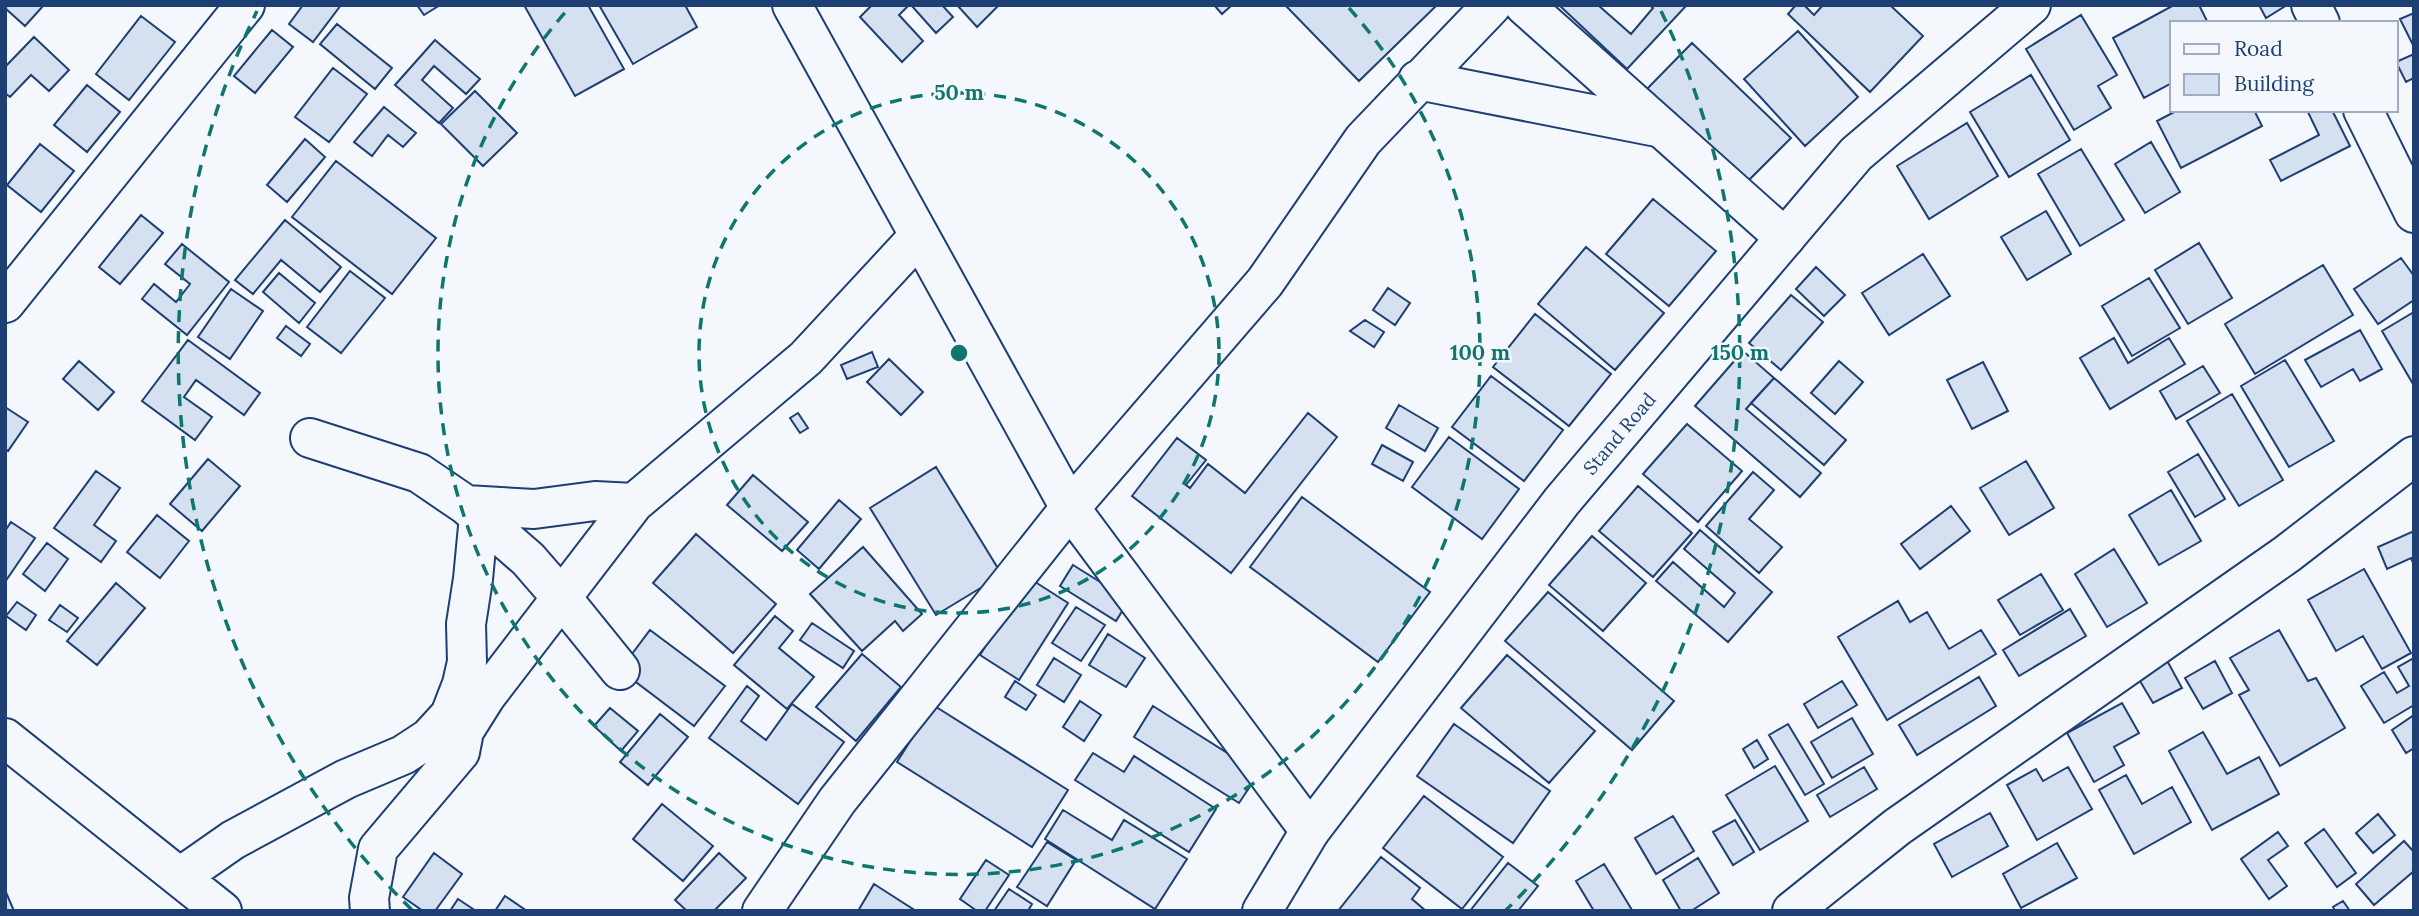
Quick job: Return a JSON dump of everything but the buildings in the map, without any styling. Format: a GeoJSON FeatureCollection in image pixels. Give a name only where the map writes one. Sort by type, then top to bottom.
{"type":"FeatureCollection","features":[{"type":"Feature","properties":{"kind":"street"},"geometry":{"type":"LineString","coordinates":[[5,303],[245,5]]}},
{"type":"Feature","properties":{"kind":"street"},"geometry":{"type":"LineString","coordinates":[[792,5],[1070,508],[1310,831]]}},
{"type":"Feature","properties":{"kind":"street"},"geometry":{"type":"LineString","coordinates":[[762,911],[838,801],[1070,508],[1265,282],[1363,140],[1492,5]]}},
{"type":"Feature","properties":{"kind":"street"},"geometry":{"type":"LineString","coordinates":[[1524,5],[1785,237]]}},
{"type":"Feature","properties":{"kind":"street","name":"Stand Road"},"geometry":{"type":"LineString","coordinates":[[1262,911],[1310,831],[1562,501],[1785,237],[1856,154],[2031,5]]}},
{"type":"Feature","properties":{"kind":"street"},"geometry":{"type":"LineString","coordinates":[[2311,5],[2319,21]]}},
{"type":"Feature","properties":{"kind":"street"},"geometry":{"type":"LineString","coordinates":[[1418,80],[1662,128]]}},
{"type":"Feature","properties":{"kind":"street"},"geometry":{"type":"LineString","coordinates":[[2364,112],[2414,213]]}},
{"type":"Feature","properties":{"kind":"street"},"geometry":{"type":"LineString","coordinates":[[370,911],[369,898],[378,849],[460,752],[464,731],[479,708],[634,503],[806,358],[919,236]]}},
{"type":"Feature","properties":{"kind":"street"},"geometry":{"type":"LineString","coordinates":[[310,438],[419,473],[472,511],[528,559],[620,670]]}},
{"type":"Feature","properties":{"kind":"street"},"geometry":{"type":"LineString","coordinates":[[1792,911],[1897,827],[2287,554],[2414,456]]}},
{"type":"Feature","properties":{"kind":"street"},"geometry":{"type":"LineString","coordinates":[[472,511],[534,509],[595,501],[634,503]]}},
{"type":"Feature","properties":{"kind":"street"},"geometry":{"type":"LineString","coordinates":[[180,877],[233,840],[346,779],[403,755],[429,738],[450,715],[467,662],[466,624],[473,579],[472,511]]}},
{"type":"Feature","properties":{"kind":"street"},"geometry":{"type":"LineString","coordinates":[[5,737],[222,911]]}}]}
